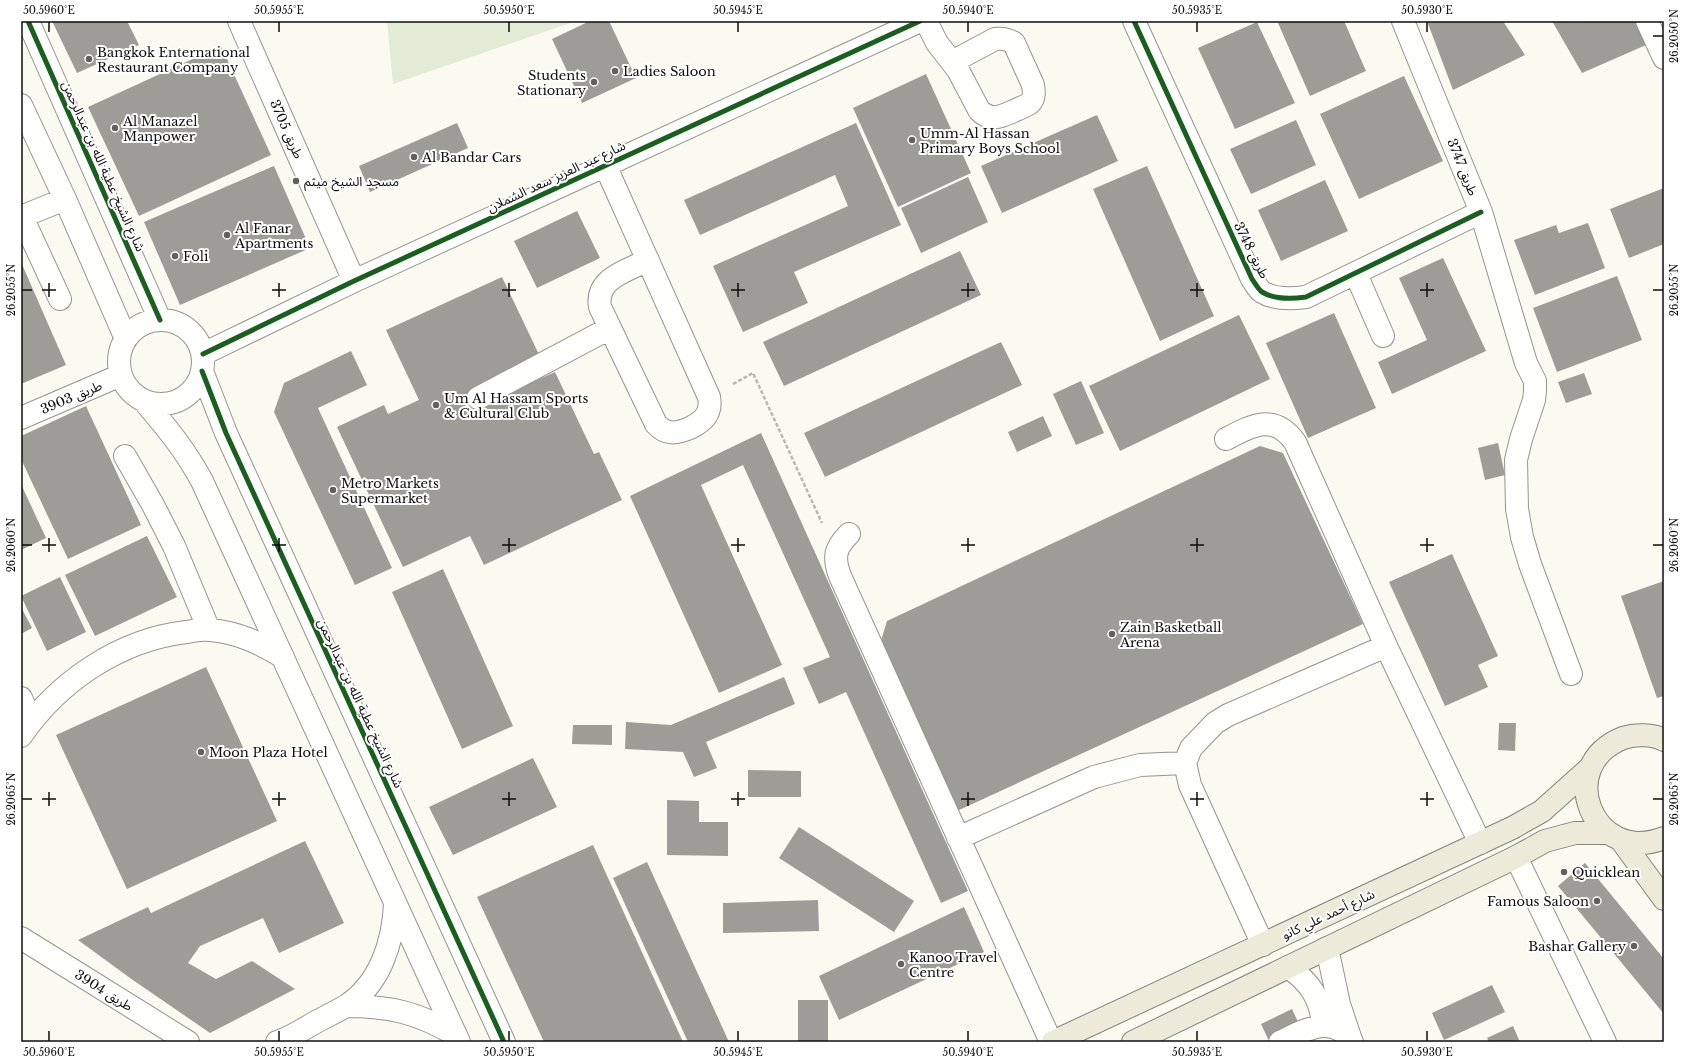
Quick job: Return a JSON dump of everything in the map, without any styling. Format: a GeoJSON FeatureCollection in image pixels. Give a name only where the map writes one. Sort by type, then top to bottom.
{"type":"FeatureCollection","features":[{"type":"Feature","properties":{"kind":"main road"},"geometry":{"type":"LineString","coordinates":[[1663,739],[1644,735],[1628,737],[1612,743],[1600,753],[1591,767],[1587,781],[1587,796],[1590,810],[1598,823],[1614,836],[1664,900]]}},
{"type":"Feature","properties":{"kind":"main road","name":"شارع أحمد علي كانو"},"geometry":{"type":"LineString","coordinates":[[1052,1042],[1480,843],[1542,811],[1591,767]]}},
{"type":"Feature","properties":{"kind":"main road"},"geometry":{"type":"LineString","coordinates":[[1133,1042],[1516,857],[1545,841],[1575,833],[1614,836],[1637,844],[1654,842],[1664,838]]}},
{"type":"Feature","properties":{"kind":"street","name":"شارع الشيخ عطية الله بن عبدالرحمن"},"geometry":{"type":"LineString","coordinates":[[28,21],[160,320]]}},
{"type":"Feature","properties":{"kind":"street","name":"طريق 3705"},"geometry":{"type":"LineString","coordinates":[[239,21],[354,281]]}},
{"type":"Feature","properties":{"kind":"street","name":"شارع عبد العزيز سعد الشملان"},"geometry":{"type":"LineString","coordinates":[[203,363],[354,281],[920,21]]}},
{"type":"Feature","properties":{"kind":"street"},"geometry":{"type":"LineString","coordinates":[[926,21],[937,43],[952,62]]}},
{"type":"Feature","properties":{"kind":"street","name":"طريق 3748"},"geometry":{"type":"LineString","coordinates":[[1134,21],[1252,279],[1262,291],[1275,297],[1291,299],[1306,297],[1482,212]]}},
{"type":"Feature","properties":{"kind":"street","name":"طريق 3747"},"geometry":{"type":"LineString","coordinates":[[1403,21],[1482,212],[1526,363],[1535,381],[1534,400],[1521,439],[1516,460],[1517,509],[1522,537],[1530,564],[1572,674]]}},
{"type":"Feature","properties":{"kind":"street"},"geometry":{"type":"LineString","coordinates":[[1647,21],[1664,58]]}},
{"type":"Feature","properties":{"kind":"street"},"geometry":{"type":"LineString","coordinates":[[21,105],[65,199],[126,339]]}},
{"type":"Feature","properties":{"kind":"street"},"geometry":{"type":"LineString","coordinates":[[605,165],[648,260],[709,397],[710,402],[708,414],[700,423],[680,432],[666,432],[656,424],[600,307],[598,298],[600,290],[605,283],[648,260]]}},
{"type":"Feature","properties":{"kind":"street"},"geometry":{"type":"LineString","coordinates":[[60,299],[21,217],[65,199]]}},
{"type":"Feature","properties":{"kind":"street"},"geometry":{"type":"LineString","coordinates":[[1356,274],[1383,336]]}},
{"type":"Feature","properties":{"kind":"street"},"geometry":{"type":"LineString","coordinates":[[143,400],[162,404],[180,400],[188,395],[200,380],[203,363],[196,339],[191,332],[177,323],[160,320],[144,323],[131,332],[126,339],[120,353],[119,360],[121,375],[124,383],[129,390],[143,400],[174,435],[189,457],[205,488],[458,1039]]}},
{"type":"Feature","properties":{"kind":"street"},"geometry":{"type":"LineString","coordinates":[[478,398],[610,328]]}},
{"type":"Feature","properties":{"kind":"street","name":"شارع الشيخ عطية الله بن عبدالرحمن"},"geometry":{"type":"LineString","coordinates":[[203,363],[226,433],[504,1042]]}},
{"type":"Feature","properties":{"kind":"street","name":"طريق 3903"},"geometry":{"type":"LineString","coordinates":[[21,418],[121,375]]}},
{"type":"Feature","properties":{"kind":"street"},"geometry":{"type":"LineString","coordinates":[[1226,439],[1249,427],[1260,424],[1272,424],[1290,434],[1295,442],[1386,646],[1480,843]]}},
{"type":"Feature","properties":{"kind":"street"},"geometry":{"type":"LineString","coordinates":[[125,456],[174,546],[209,630]]}},
{"type":"Feature","properties":{"kind":"street"},"geometry":{"type":"LineString","coordinates":[[849,534],[840,542],[836,553],[836,565],[840,576],[1052,1042]]}},
{"type":"Feature","properties":{"kind":"street"},"geometry":{"type":"LineString","coordinates":[[26,729],[65,687],[92,666],[128,647],[168,634],[209,630],[235,634],[260,643],[283,657]]}},
{"type":"Feature","properties":{"kind":"street"},"geometry":{"type":"LineString","coordinates":[[1263,945],[1190,785],[1185,762],[1191,748],[1200,738],[1215,723],[1228,715],[1386,646]]}},
{"type":"Feature","properties":{"kind":"street"},"geometry":{"type":"LineString","coordinates":[[21,698],[26,729]]}},
{"type":"Feature","properties":{"kind":"street"},"geometry":{"type":"LineString","coordinates":[[958,838],[1094,777],[1140,765],[1185,762]]}},
{"type":"Feature","properties":{"kind":"street"},"geometry":{"type":"LineString","coordinates":[[1516,857],[1605,1042]]}},
{"type":"Feature","properties":{"kind":"street"},"geometry":{"type":"LineString","coordinates":[[277,1042],[346,1006],[361,993],[374,978],[390,942],[394,923],[395,904]]}},
{"type":"Feature","properties":{"kind":"street","name":"طريق 3904"},"geometry":{"type":"LineString","coordinates":[[21,938],[188,1042]]}},
{"type":"Feature","properties":{"kind":"street"},"geometry":{"type":"LineString","coordinates":[[1327,948],[1337,997],[1352,1041]]}},
{"type":"Feature","properties":{"kind":"street"},"geometry":{"type":"LineString","coordinates":[[1288,967],[1307,982],[1320,1004],[1323,1025]]}},
{"type":"Feature","properties":{"kind":"street"},"geometry":{"type":"LineString","coordinates":[[346,1006],[370,1006],[415,1014],[436,1024],[458,1039]]}},
{"type":"Feature","properties":{"kind":"street"},"geometry":{"type":"LineString","coordinates":[[1280,1042],[1312,1027],[1323,1025],[1334,1027],[1344,1032],[1352,1041]]}},
{"type":"Feature","properties":{"kind":"path"},"geometry":{"type":"LineString","coordinates":[[709,397],[753,373],[836,553]]}},
{"type":"Feature","properties":{"kind":"green space"},"geometry":{"type":"Polygon","coordinates":[[[387,21],[576,21],[393,84],[387,21]]]}},
{"type":"Feature","properties":{"kind":"building","name":"Bangkok Enternational Restaurant Company"},"geometry":{"type":"Polygon","coordinates":[[[52,21],[127,21],[139,45],[77,73],[52,21]]]}},
{"type":"Feature","properties":{"kind":"building"},"geometry":{"type":"Polygon","coordinates":[[[590,21],[609,21],[636,78],[582,103],[552,39],[590,21]]]}},
{"type":"Feature","properties":{"kind":"building"},"geometry":{"type":"Polygon","coordinates":[[[1283,21],[1344,21],[1366,71],[1310,96],[1278,23],[1283,21]]]}},
{"type":"Feature","properties":{"kind":"building"},"geometry":{"type":"Polygon","coordinates":[[[1427,21],[1503,21],[1525,55],[1453,90],[1427,21]]]}},
{"type":"Feature","properties":{"kind":"building"},"geometry":{"type":"Polygon","coordinates":[[[1552,21],[1635,21],[1646,45],[1582,73],[1552,21]]]}},
{"type":"Feature","properties":{"kind":"building"},"geometry":{"type":"Polygon","coordinates":[[[1257,22],[1295,103],[1235,129],[1198,48],[1257,22]]]}},
{"type":"Feature","properties":{"kind":"building"},"geometry":{"type":"Polygon","coordinates":[[[221,46],[271,155],[139,216],[88,107],[221,46]]]}},
{"type":"Feature","properties":{"kind":"building","name":"Umm-Al Hassan Primary Boys School"},"geometry":{"type":"Polygon","coordinates":[[[926,74],[971,173],[898,207],[853,108],[926,74]]]}},
{"type":"Feature","properties":{"kind":"building"},"geometry":{"type":"Polygon","coordinates":[[[1404,76],[1443,161],[1359,199],[1320,114],[1404,76]]]}},
{"type":"Feature","properties":{"kind":"building"},"geometry":{"type":"Polygon","coordinates":[[[1097,115],[1118,161],[1002,213],[981,166],[1097,115]]]}},
{"type":"Feature","properties":{"kind":"building"},"geometry":{"type":"Polygon","coordinates":[[[1296,120],[1316,165],[1251,194],[1230,149],[1296,120]]]}},
{"type":"Feature","properties":{"kind":"building","name":"Al Bandar Cars"},"geometry":{"type":"Polygon","coordinates":[[[457,123],[468,148],[370,192],[359,166],[457,123]]]}},
{"type":"Feature","properties":{"kind":"building"},"geometry":{"type":"Polygon","coordinates":[[[856,123],[901,225],[794,272],[808,303],[743,332],[713,266],[848,206],[835,175],[700,235],[684,200],[856,123]]]}},
{"type":"Feature","properties":{"kind":"building","name":"Al Fanar Apartments"},"geometry":{"type":"Polygon","coordinates":[[[274,166],[310,248],[180,305],[144,222],[274,166]]]}},
{"type":"Feature","properties":{"kind":"building"},"geometry":{"type":"Polygon","coordinates":[[[1147,166],[1214,316],[1160,341],[1093,189],[1147,166]]]}},
{"type":"Feature","properties":{"kind":"building"},"geometry":{"type":"Polygon","coordinates":[[[968,177],[988,222],[921,253],[901,208],[968,177]]]}},
{"type":"Feature","properties":{"kind":"building"},"geometry":{"type":"Polygon","coordinates":[[[1325,180],[1348,231],[1281,261],[1258,210],[1325,180]]]}},
{"type":"Feature","properties":{"kind":"building"},"geometry":{"type":"Polygon","coordinates":[[[1664,188],[1664,244],[1629,258],[1610,209],[1664,188]]]}},
{"type":"Feature","properties":{"kind":"building"},"geometry":{"type":"Polygon","coordinates":[[[577,211],[600,258],[537,288],[514,241],[577,211]]]}},
{"type":"Feature","properties":{"kind":"building"},"geometry":{"type":"Polygon","coordinates":[[[1588,223],[1605,268],[1535,295],[1514,240],[1556,225],[1559,233],[1588,223]]]}},
{"type":"Feature","properties":{"kind":"building"},"geometry":{"type":"Polygon","coordinates":[[[960,251],[981,295],[784,386],[763,342],[960,251]]]}},
{"type":"Feature","properties":{"kind":"building"},"geometry":{"type":"Polygon","coordinates":[[[1443,258],[1486,351],[1392,394],[1378,362],[1427,340],[1399,278],[1443,258]]]}},
{"type":"Feature","properties":{"kind":"building"},"geometry":{"type":"Polygon","coordinates":[[[21,262],[66,365],[21,384],[21,262]]]}},
{"type":"Feature","properties":{"kind":"building"},"geometry":{"type":"Polygon","coordinates":[[[1617,276],[1642,340],[1557,372],[1533,308],[1617,276]]]}},
{"type":"Feature","properties":{"kind":"building"},"geometry":{"type":"Polygon","coordinates":[[[502,277],[543,363],[463,400],[468,411],[555,372],[594,454],[599,452],[622,500],[484,565],[470,536],[403,567],[337,427],[384,405],[388,414],[419,400],[386,330],[502,277]]]}},
{"type":"Feature","properties":{"kind":"building"},"geometry":{"type":"Polygon","coordinates":[[[1334,313],[1376,408],[1308,438],[1266,343],[1334,313]]]}},
{"type":"Feature","properties":{"kind":"building"},"geometry":{"type":"Polygon","coordinates":[[[1239,315],[1270,379],[1120,451],[1089,386],[1239,315]]]}},
{"type":"Feature","properties":{"kind":"building"},"geometry":{"type":"Polygon","coordinates":[[[1001,342],[1022,385],[825,477],[804,433],[1001,342]]]}},
{"type":"Feature","properties":{"kind":"building","name":"Metro Markets Supermarket"},"geometry":{"type":"Polygon","coordinates":[[[351,351],[367,385],[318,408],[392,568],[355,585],[274,412],[284,383],[351,351]]]}},
{"type":"Feature","properties":{"kind":"building"},"geometry":{"type":"Polygon","coordinates":[[[1584,373],[1592,394],[1566,403],[1558,382],[1584,373]]]}},
{"type":"Feature","properties":{"kind":"building"},"geometry":{"type":"Polygon","coordinates":[[[1081,381],[1104,433],[1076,445],[1053,394],[1081,381]]]}},
{"type":"Feature","properties":{"kind":"building"},"geometry":{"type":"Polygon","coordinates":[[[86,406],[141,525],[68,559],[21,459],[21,436],[86,406]]]}},
{"type":"Feature","properties":{"kind":"building"},"geometry":{"type":"Polygon","coordinates":[[[1043,416],[1052,436],[1017,452],[1008,432],[1043,416]]]}},
{"type":"Feature","properties":{"kind":"building"},"geometry":{"type":"Polygon","coordinates":[[[761,433],[968,891],[941,903],[846,692],[819,704],[803,668],[830,657],[743,465],[701,485],[782,665],[719,693],[630,496],[761,433]]]}},
{"type":"Feature","properties":{"kind":"building"},"geometry":{"type":"Polygon","coordinates":[[[1498,443],[1505,475],[1485,480],[1478,448],[1498,443]]]}},
{"type":"Feature","properties":{"kind":"building","name":"Zain Basketball Arena"},"geometry":{"type":"Polygon","coordinates":[[[1260,446],[1283,453],[1363,624],[957,811],[880,644],[887,621],[1260,446]]]}},
{"type":"Feature","properties":{"kind":"building"},"geometry":{"type":"Polygon","coordinates":[[[21,484],[46,538],[21,550],[21,484]]]}},
{"type":"Feature","properties":{"kind":"building"},"geometry":{"type":"Polygon","coordinates":[[[147,536],[177,597],[95,636],[65,575],[147,536]]]}},
{"type":"Feature","properties":{"kind":"building"},"geometry":{"type":"Polygon","coordinates":[[[1452,554],[1498,656],[1478,665],[1488,687],[1445,706],[1389,582],[1452,554]]]}},
{"type":"Feature","properties":{"kind":"building"},"geometry":{"type":"Polygon","coordinates":[[[443,569],[513,726],[462,749],[392,592],[443,569]]]}},
{"type":"Feature","properties":{"kind":"building"},"geometry":{"type":"Polygon","coordinates":[[[60,577],[86,632],[47,651],[21,596],[60,577]]]}},
{"type":"Feature","properties":{"kind":"building"},"geometry":{"type":"Polygon","coordinates":[[[1664,581],[1664,696],[1657,698],[1621,596],[1664,581]]]}},
{"type":"Feature","properties":{"kind":"building"},"geometry":{"type":"Polygon","coordinates":[[[21,607],[32,628],[21,634],[21,607]]]}},
{"type":"Feature","properties":{"kind":"building"},"geometry":{"type":"Polygon","coordinates":[[[206,667],[277,821],[127,889],[56,735],[206,667]]]}},
{"type":"Feature","properties":{"kind":"building"},"geometry":{"type":"Polygon","coordinates":[[[784,677],[795,704],[706,742],[717,768],[694,777],[683,752],[625,749],[626,722],[671,725],[784,677]]]}},
{"type":"Feature","properties":{"kind":"building"},"geometry":{"type":"Polygon","coordinates":[[[1499,723],[1516,723],[1515,751],[1498,750],[1499,723]]]}},
{"type":"Feature","properties":{"kind":"building"},"geometry":{"type":"Polygon","coordinates":[[[573,725],[612,725],[612,745],[572,744],[573,725]]]}},
{"type":"Feature","properties":{"kind":"building"},"geometry":{"type":"Polygon","coordinates":[[[533,758],[557,807],[453,855],[429,807],[533,758]]]}},
{"type":"Feature","properties":{"kind":"building"},"geometry":{"type":"Polygon","coordinates":[[[748,770],[801,771],[801,797],[748,797],[748,770]]]}},
{"type":"Feature","properties":{"kind":"building"},"geometry":{"type":"Polygon","coordinates":[[[667,800],[699,801],[699,822],[728,822],[728,856],[667,855],[667,800]]]}},
{"type":"Feature","properties":{"kind":"building"},"geometry":{"type":"Polygon","coordinates":[[[799,827],[914,901],[894,932],[779,858],[799,827]]]}},
{"type":"Feature","properties":{"kind":"building"},"geometry":{"type":"Polygon","coordinates":[[[305,841],[344,923],[279,953],[263,918],[200,946],[188,963],[216,979],[252,961],[295,989],[210,1033],[78,940],[148,907],[151,913],[305,841]]]}},
{"type":"Feature","properties":{"kind":"building"},"geometry":{"type":"Polygon","coordinates":[[[593,845],[683,1042],[544,1042],[477,897],[593,845]]]}},
{"type":"Feature","properties":{"kind":"building"},"geometry":{"type":"Polygon","coordinates":[[[647,862],[729,1042],[688,1042],[613,878],[647,862]]]}},
{"type":"Feature","properties":{"kind":"building"},"geometry":{"type":"Polygon","coordinates":[[[1585,863],[1664,959],[1664,1014],[1558,886],[1585,863]]]}},
{"type":"Feature","properties":{"kind":"building"},"geometry":{"type":"Polygon","coordinates":[[[818,900],[819,931],[723,933],[723,903],[818,900]]]}},
{"type":"Feature","properties":{"kind":"building","name":"Kanoo Travel Centre"},"geometry":{"type":"Polygon","coordinates":[[[964,907],[984,952],[839,1020],[819,976],[964,907]]]}},
{"type":"Feature","properties":{"kind":"building"},"geometry":{"type":"Polygon","coordinates":[[[1492,985],[1505,1012],[1444,1040],[1432,1013],[1492,985]]]}},
{"type":"Feature","properties":{"kind":"building"},"geometry":{"type":"Polygon","coordinates":[[[798,1000],[828,1000],[828,1042],[798,1042],[798,1000]]]}},
{"type":"Feature","properties":{"kind":"building"},"geometry":{"type":"Polygon","coordinates":[[[1292,1009],[1299,1024],[1268,1039],[1261,1024],[1292,1009]]]}},
{"type":"Feature","properties":{"kind":"building"},"geometry":{"type":"Polygon","coordinates":[[[1513,1026],[1520,1042],[1489,1042],[1487,1038],[1513,1026]]]}},
{"type":"Feature","properties":{"kind":"cycle path"},"geometry":{"type":"LineString","coordinates":[[28,21],[160,320]]}},
{"type":"Feature","properties":{"kind":"cycle path"},"geometry":{"type":"LineString","coordinates":[[203,354],[354,281],[920,21]]}},
{"type":"Feature","properties":{"kind":"cycle path"},"geometry":{"type":"LineString","coordinates":[[1134,21],[1252,279],[1258,288],[1267,295],[1278,298],[1306,297],[1481,212]]}},
{"type":"Feature","properties":{"kind":"cycle path"},"geometry":{"type":"LineString","coordinates":[[202,371],[226,433],[504,1042]]}},
{"type":"Feature","properties":{"kind":"place","name":"Bangkok Enternational Restaurant Company"},"geometry":{"type":"Point","coordinates":[89,59]}},
{"type":"Feature","properties":{"kind":"place","name":"Ladies Saloon"},"geometry":{"type":"Point","coordinates":[615,71]}},
{"type":"Feature","properties":{"kind":"place","name":"Students Stationary"},"geometry":{"type":"Point","coordinates":[594,82]}},
{"type":"Feature","properties":{"kind":"place","name":"Al Manazel Manpower"},"geometry":{"type":"Point","coordinates":[115,128]}},
{"type":"Feature","properties":{"kind":"place","name":"Umm-Al Hassan Primary Boys School"},"geometry":{"type":"Point","coordinates":[912,140]}},
{"type":"Feature","properties":{"kind":"place","name":"Al Bandar Cars"},"geometry":{"type":"Point","coordinates":[414,157]}},
{"type":"Feature","properties":{"kind":"place","name":"مسجد الشيخ ميثم"},"geometry":{"type":"Point","coordinates":[296,181]}},
{"type":"Feature","properties":{"kind":"place","name":"Al Fanar Apartments"},"geometry":{"type":"Point","coordinates":[227,235]}},
{"type":"Feature","properties":{"kind":"place","name":"Foli"},"geometry":{"type":"Point","coordinates":[175,256]}},
{"type":"Feature","properties":{"kind":"place","name":"Um Al Hassam Sports & Cultural Club"},"geometry":{"type":"Point","coordinates":[436,405]}},
{"type":"Feature","properties":{"kind":"place","name":"Metro Markets Supermarket"},"geometry":{"type":"Point","coordinates":[333,490]}},
{"type":"Feature","properties":{"kind":"place","name":"Zain Basketball Arena"},"geometry":{"type":"Point","coordinates":[1112,634]}},
{"type":"Feature","properties":{"kind":"place","name":"Moon Plaza Hotel"},"geometry":{"type":"Point","coordinates":[201,752]}},
{"type":"Feature","properties":{"kind":"place","name":"Quicklean"},"geometry":{"type":"Point","coordinates":[1564,872]}},
{"type":"Feature","properties":{"kind":"place","name":"Famous Saloon"},"geometry":{"type":"Point","coordinates":[1597,901]}},
{"type":"Feature","properties":{"kind":"place","name":"Bashar Gallery"},"geometry":{"type":"Point","coordinates":[1634,946]}},
{"type":"Feature","properties":{"kind":"place","name":"Kanoo Travel Centre"},"geometry":{"type":"Point","coordinates":[901,964]}}]}
